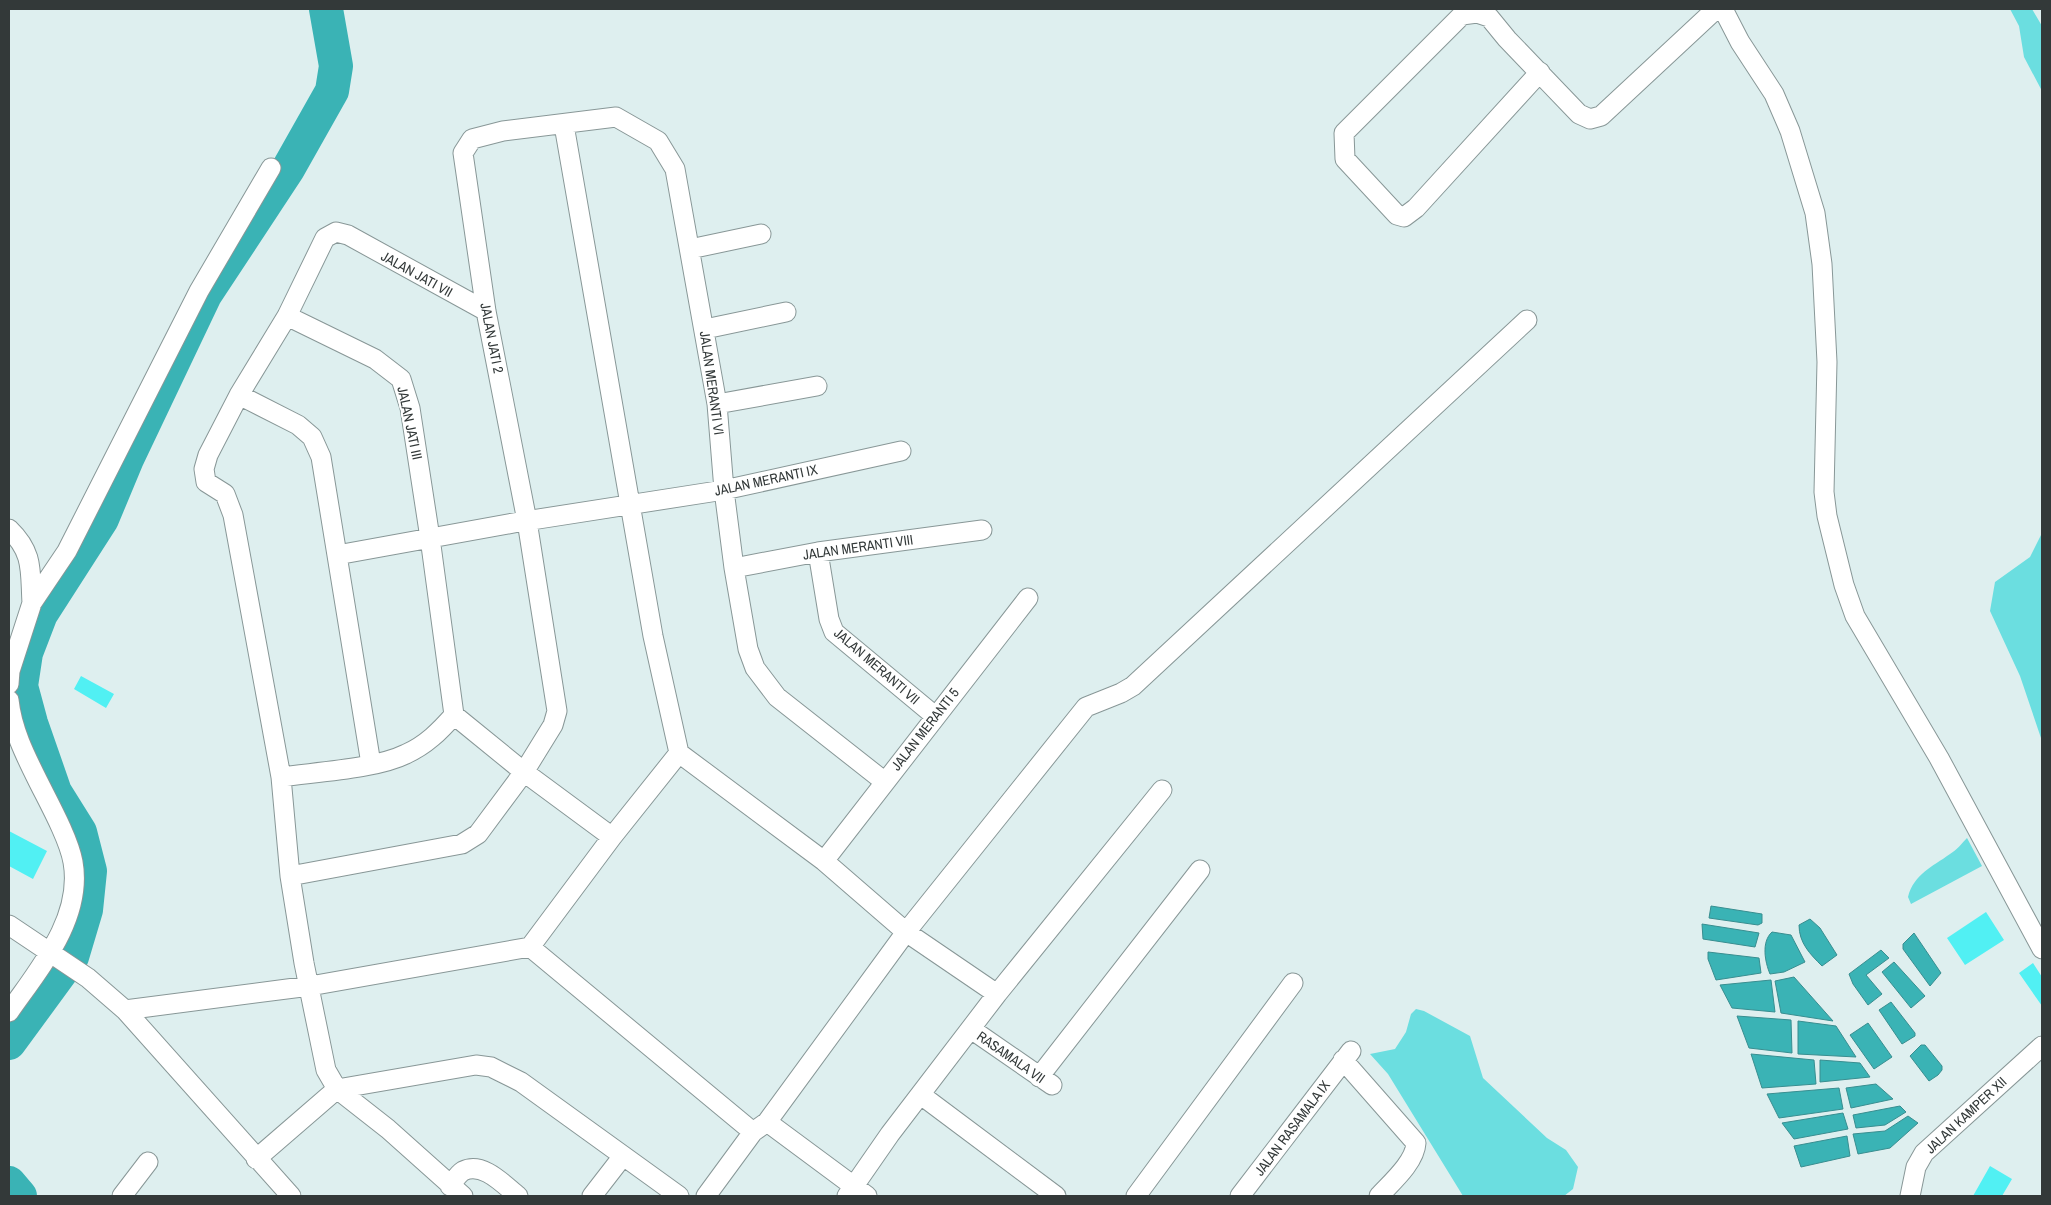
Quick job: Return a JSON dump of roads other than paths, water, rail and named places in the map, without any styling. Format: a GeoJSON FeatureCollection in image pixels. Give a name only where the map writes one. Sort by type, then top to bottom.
{"type":"FeatureCollection","features":[{"type":"Feature","properties":{"kind":"street"},"geometry":{"type":"LineString","coordinates":[[1540,72],[1416,208],[1404,217],[1398,215],[1345,159],[1344,133],[1462,15],[1477,13],[1489,17],[1579,114],[1590,119],[1601,116],[1716,9]]}},
{"type":"Feature","properties":{"kind":"street"},"geometry":{"type":"LineString","coordinates":[[1723,9],[1740,42],[1774,94],[1790,131],[1815,213],[1822,264],[1827,354],[1824,492],[1827,516],[1844,584],[1855,616],[1939,758],[2042,949]]}},
{"type":"Feature","properties":{"kind":"street","name":"JALAN MERANTI VI"},"geometry":{"type":"LineString","coordinates":[[463,153],[472,139],[503,131],[564,125],[616,117],[658,141],[675,169],[705,329],[717,404],[724,490],[734,568],[748,649],[755,668],[777,696],[885,782]]}},
{"type":"Feature","properties":{"kind":"street"},"geometry":{"type":"LineString","coordinates":[[564,125],[630,505],[654,636],[679,753],[824,861],[906,932],[997,994]]}},
{"type":"Feature","properties":{"kind":"street","name":"JALAN JATI 2"},"geometry":{"type":"LineString","coordinates":[[290,876],[462,844],[478,834],[524,772],[553,725],[557,711],[527,521],[486,311],[463,153]]}},
{"type":"Feature","properties":{"kind":"street"},"geometry":{"type":"LineString","coordinates":[[9,684],[10,671],[32,603],[67,551],[199,291],[271,168]]}},
{"type":"Feature","properties":{"kind":"street","name":"JALAN JATI VII"},"geometry":{"type":"LineString","coordinates":[[286,316],[325,238],[336,232],[348,235],[486,311]]}},
{"type":"Feature","properties":{"kind":"street"},"geometry":{"type":"LineString","coordinates":[[690,249],[761,234]]}},
{"type":"Feature","properties":{"kind":"street"},"geometry":{"type":"LineString","coordinates":[[705,329],[786,312]]}},
{"type":"Feature","properties":{"kind":"street"},"geometry":{"type":"LineString","coordinates":[[286,316],[239,395],[208,455],[204,469],[206,482],[225,494],[233,515],[281,777],[290,876],[326,1070],[337,1088],[388,1129],[457,1191],[462,1172],[474,1168],[486,1171],[518,1196]]}},
{"type":"Feature","properties":{"kind":"street","name":"JALAN JATI III"},"geometry":{"type":"LineString","coordinates":[[286,316],[375,359],[401,379],[410,408],[454,715]]}},
{"type":"Feature","properties":{"kind":"street"},"geometry":{"type":"LineString","coordinates":[[706,1196],[906,932],[1086,707],[1121,693],[1132,686],[1527,320]]}},
{"type":"Feature","properties":{"kind":"street"},"geometry":{"type":"LineString","coordinates":[[717,404],[817,386]]}},
{"type":"Feature","properties":{"kind":"street"},"geometry":{"type":"LineString","coordinates":[[239,395],[298,425],[312,437],[321,458],[370,764]]}},
{"type":"Feature","properties":{"kind":"street","name":"JALAN MERANTI IX"},"geometry":{"type":"LineString","coordinates":[[337,555],[527,521],[724,490],[901,451]]}},
{"type":"Feature","properties":{"kind":"street"},"geometry":{"type":"LineString","coordinates":[[9,529],[22,542],[29,560],[32,603]]}},
{"type":"Feature","properties":{"kind":"street","name":"JALAN MERANTI VIII"},"geometry":{"type":"LineString","coordinates":[[734,568],[818,552],[982,530]]}},
{"type":"Feature","properties":{"kind":"street","name":"JALAN MERANTI VII"},"geometry":{"type":"LineString","coordinates":[[818,552],[829,619],[834,632],[935,716]]}},
{"type":"Feature","properties":{"kind":"street","name":"JALAN MERANTI 5"},"geometry":{"type":"LineString","coordinates":[[824,861],[1028,598]]}},
{"type":"Feature","properties":{"kind":"street"},"geometry":{"type":"LineString","coordinates":[[9,700],[10,714],[18,740],[73,861],[74,884],[71,906],[51,954],[9,1012]]}},
{"type":"Feature","properties":{"kind":"street"},"geometry":{"type":"LineString","coordinates":[[281,777],[370,764],[406,755],[432,738],[454,715],[524,772],[612,837]]}},
{"type":"Feature","properties":{"kind":"street"},"geometry":{"type":"LineString","coordinates":[[125,1010],[310,986],[530,946],[612,837],[679,753]]}},
{"type":"Feature","properties":{"kind":"street"},"geometry":{"type":"LineString","coordinates":[[530,946],[760,1127],[856,1193],[890,1134],[997,994],[1162,790]]}},
{"type":"Feature","properties":{"kind":"street","name":"RASAMALA VII"},"geometry":{"type":"LineString","coordinates":[[971,1029],[1046,1081],[1200,870]]}},
{"type":"Feature","properties":{"kind":"street"},"geometry":{"type":"LineString","coordinates":[[9,925],[88,978],[125,1010],[291,1196]]}},
{"type":"Feature","properties":{"kind":"street"},"geometry":{"type":"LineString","coordinates":[[1136,1196],[1293,983]]}},
{"type":"Feature","properties":{"kind":"street","name":"JALAN KAMPER XII"},"geometry":{"type":"LineString","coordinates":[[1910,1196],[1916,1167],[1924,1153],[2042,1046]]}},
{"type":"Feature","properties":{"kind":"street","name":"JALAN RASAMALA IX"},"geometry":{"type":"LineString","coordinates":[[1240,1196],[1347,1055],[1379,1101],[1416,1142],[1415,1150],[1408,1162],[1380,1196]]}},
{"type":"Feature","properties":{"kind":"street"},"geometry":{"type":"LineString","coordinates":[[256,1159],[337,1088],[476,1065],[492,1067],[521,1082],[679,1196]]}},
{"type":"Feature","properties":{"kind":"street"},"geometry":{"type":"LineString","coordinates":[[921,1094],[1056,1196]]}},
{"type":"Feature","properties":{"kind":"street"},"geometry":{"type":"LineString","coordinates":[[592,1196],[624,1156]]}},
{"type":"Feature","properties":{"kind":"street"},"geometry":{"type":"LineString","coordinates":[[122,1196],[148,1162]]}},
{"type":"Feature","properties":{"kind":"waterway"},"geometry":{"type":"LineString","coordinates":[[9,1043],[72,957],[86,910],[90,871],[80,832],[55,792],[31,723],[21,686],[26,653],[41,614],[102,519],[127,459],[205,295],[288,169],[332,91],[336,66],[326,9]]}},
{"type":"Feature","properties":{"kind":"waterway"},"geometry":{"type":"LineString","coordinates":[[9,1183],[20,1196]]}}]}
